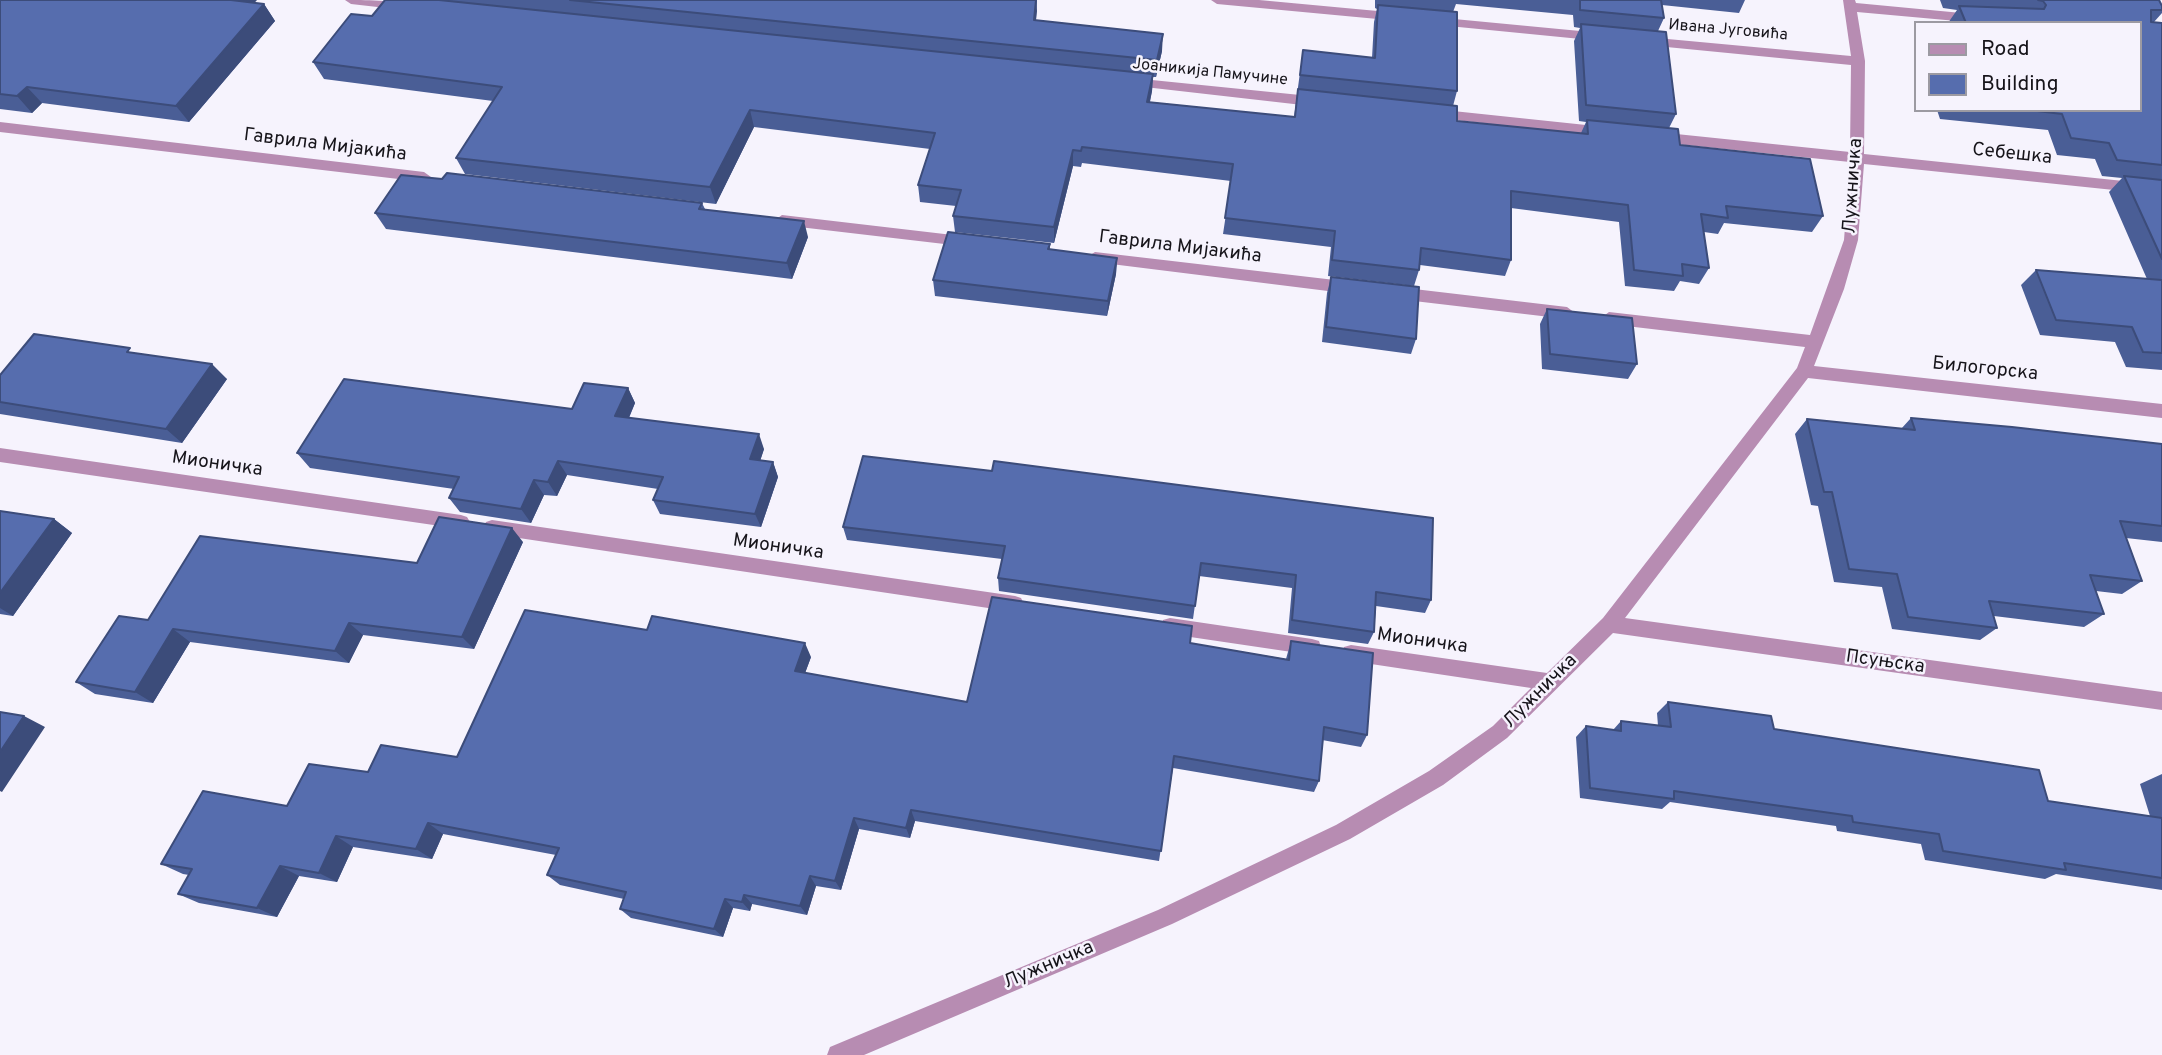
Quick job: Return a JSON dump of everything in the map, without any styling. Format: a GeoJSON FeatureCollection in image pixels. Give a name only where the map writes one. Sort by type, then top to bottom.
{"type":"FeatureCollection","features":[{"type":"Feature","properties":{"kind":"street"},"geometry":{"type":"LineString","coordinates":[[351,0],[420,7]]}},
{"type":"Feature","properties":{"kind":"street","name":"Ивана Југовића"},"geometry":{"type":"LineString","coordinates":[[1217,0],[1858,61]]}},
{"type":"Feature","properties":{"kind":"street"},"geometry":{"type":"LineString","coordinates":[[1850,4],[2007,21]]}},
{"type":"Feature","properties":{"kind":"street","name":"Лужничка"},"geometry":{"type":"LineString","coordinates":[[838,1055],[1165,918],[1343,832],[1436,778],[1500,732],[1609,624],[1804,371],[1836,289],[1851,240],[1857,158],[1858,61],[1850,4]]}},
{"type":"Feature","properties":{"kind":"street","name":"Јоаникија Памучине"},"geometry":{"type":"LineString","coordinates":[[1111,80],[1332,103]]}},
{"type":"Feature","properties":{"kind":"street"},"geometry":{"type":"LineString","coordinates":[[1415,112],[1857,158]]}},
{"type":"Feature","properties":{"kind":"street","name":"Гаврила Мијакића"},"geometry":{"type":"LineString","coordinates":[[0,127],[443,180]]}},
{"type":"Feature","properties":{"kind":"street","name":"Себешка"},"geometry":{"type":"LineString","coordinates":[[1857,158],[2162,190]]}},
{"type":"Feature","properties":{"kind":"street"},"geometry":{"type":"LineString","coordinates":[[761,217],[983,244]]}},
{"type":"Feature","properties":{"kind":"street","name":"Гаврила Мијакића"},"geometry":{"type":"LineString","coordinates":[[1080,255],[1814,342]]}},
{"type":"Feature","properties":{"kind":"street","name":"Билогорска"},"geometry":{"type":"LineString","coordinates":[[1804,371],[2162,411]]}},
{"type":"Feature","properties":{"kind":"street","name":"Мионичка"},"geometry":{"type":"LineString","coordinates":[[0,455],[1038,607]]}},
{"type":"Feature","properties":{"kind":"street","name":"Мионичка"},"geometry":{"type":"LineString","coordinates":[[1148,623],[1549,682]]}},
{"type":"Feature","properties":{"kind":"street","name":"Псуњска"},"geometry":{"type":"LineString","coordinates":[[1609,624],[2162,701]]}},
{"type":"Feature","properties":{"kind":"building"},"geometry":{"type":"Polygon","coordinates":[[[0,0],[231,0],[264,4],[176,106],[27,87],[17,96],[0,94],[0,0]]]}},
{"type":"Feature","properties":{"kind":"building"},"geometry":{"type":"Polygon","coordinates":[[[385,0],[439,0],[1153,74],[1147,102],[1295,117],[1298,89],[1457,106],[1457,121],[1588,134],[1587,120],[1678,129],[1680,145],[1810,159],[1823,216],[1726,206],[1728,218],[1701,214],[1709,268],[1682,264],[1683,276],[1634,270],[1628,205],[1511,191],[1511,260],[1421,248],[1419,270],[1332,260],[1335,231],[1225,218],[1233,164],[1082,147],[1081,151],[1073,150],[1054,227],[953,216],[961,190],[918,185],[935,133],[750,110],[710,187],[456,158],[502,87],[313,62],[351,14],[372,16],[385,0]]]}},
{"type":"Feature","properties":{"kind":"building"},"geometry":{"type":"Polygon","coordinates":[[[570,0],[1036,0],[1034,20],[1163,34],[1157,60],[570,0]]]}},
{"type":"Feature","properties":{"kind":"building"},"geometry":{"type":"Polygon","coordinates":[[[1580,0],[1661,0],[1664,18],[1580,10],[1580,0]]]}},
{"type":"Feature","properties":{"kind":"building"},"geometry":{"type":"Polygon","coordinates":[[[2038,0],[2159,0],[2162,10],[2151,10],[2151,22],[2162,23],[2162,165],[2117,160],[2109,143],[2071,138],[2062,114],[2046,112],[2141,112],[2141,21],[1965,21],[1959,6],[2044,9],[2046,5],[2038,0]]]}},
{"type":"Feature","properties":{"kind":"building"},"geometry":{"type":"Polygon","coordinates":[[[1378,5],[1457,12],[1457,91],[1300,75],[1303,50],[1375,58],[1378,5]]]}},
{"type":"Feature","properties":{"kind":"building"},"geometry":{"type":"Polygon","coordinates":[[[1581,24],[1666,32],[1676,114],[1586,105],[1581,24]]]}},
{"type":"Feature","properties":{"kind":"building"},"geometry":{"type":"Polygon","coordinates":[[[447,173],[702,203],[699,209],[804,221],[787,263],[375,213],[401,175],[442,179],[447,173]]]}},
{"type":"Feature","properties":{"kind":"building"},"geometry":{"type":"Polygon","coordinates":[[[2124,176],[2162,180],[2162,259],[2124,176]]]}},
{"type":"Feature","properties":{"kind":"building"},"geometry":{"type":"Polygon","coordinates":[[[948,232],[1050,244],[1048,249],[1117,258],[1108,301],[933,280],[948,232]]]}},
{"type":"Feature","properties":{"kind":"building"},"geometry":{"type":"Polygon","coordinates":[[[2036,270],[2162,280],[2162,353],[2143,352],[2132,327],[2056,320],[2036,270]]]}},
{"type":"Feature","properties":{"kind":"building"},"geometry":{"type":"Polygon","coordinates":[[[1331,277],[1419,287],[1416,339],[1326,327],[1331,277]]]}},
{"type":"Feature","properties":{"kind":"building"},"geometry":{"type":"Polygon","coordinates":[[[1547,309],[1632,318],[1637,364],[1550,354],[1547,309]]]}},
{"type":"Feature","properties":{"kind":"building"},"geometry":{"type":"Polygon","coordinates":[[[34,334],[130,348],[127,352],[212,364],[166,429],[0,402],[0,375],[34,334]]]}},
{"type":"Feature","properties":{"kind":"building"},"geometry":{"type":"Polygon","coordinates":[[[344,379],[572,409],[584,383],[628,388],[615,416],[759,434],[750,459],[773,462],[755,514],[653,500],[663,477],[558,461],[548,482],[534,480],[521,509],[449,498],[459,477],[297,453],[344,379]]]}},
{"type":"Feature","properties":{"kind":"building"},"geometry":{"type":"Polygon","coordinates":[[[1911,418],[2162,444],[2162,526],[2120,521],[2142,581],[2090,575],[2104,614],[1989,601],[1997,628],[1908,617],[1897,574],[1849,569],[1832,492],[1824,492],[1807,419],[1915,430],[1911,418]]]}},
{"type":"Feature","properties":{"kind":"building"},"geometry":{"type":"Polygon","coordinates":[[[863,456],[992,471],[994,461],[1433,518],[1431,600],[1376,592],[1374,632],[1292,620],[1296,575],[1201,563],[1195,606],[998,578],[1005,546],[843,527],[863,456]]]}},
{"type":"Feature","properties":{"kind":"building"},"geometry":{"type":"Polygon","coordinates":[[[0,511],[54,519],[0,593],[0,511]]]}},
{"type":"Feature","properties":{"kind":"building"},"geometry":{"type":"Polygon","coordinates":[[[439,517],[512,528],[462,637],[349,623],[335,651],[173,629],[135,692],[76,682],[119,616],[148,620],[200,536],[417,563],[439,517]]]}},
{"type":"Feature","properties":{"kind":"building"},"geometry":{"type":"Polygon","coordinates":[[[992,597],[1192,626],[1190,643],[1289,660],[1291,641],[1373,653],[1367,735],[1324,727],[1319,781],[1174,756],[1161,851],[911,810],[906,828],[854,818],[835,881],[810,876],[800,906],[744,895],[742,902],[725,899],[714,929],[620,909],[626,892],[547,875],[559,848],[428,823],[416,849],[336,836],[319,873],[280,866],[257,908],[178,894],[192,869],[161,864],[203,791],[287,806],[309,764],[368,772],[381,745],[457,757],[525,610],[647,630],[652,616],[805,643],[795,671],[967,702],[992,597]]]}},
{"type":"Feature","properties":{"kind":"building"},"geometry":{"type":"Polygon","coordinates":[[[1668,702],[1771,716],[1774,729],[2039,770],[2048,801],[2162,818],[2162,878],[2064,863],[2066,870],[1943,851],[1939,834],[1853,822],[1852,816],[1674,791],[1674,799],[1590,788],[1586,726],[1621,731],[1621,721],[1671,727],[1668,702]]]}},
{"type":"Feature","properties":{"kind":"building"},"geometry":{"type":"Polygon","coordinates":[[[0,712],[24,716],[0,752],[0,712]]]}}]}
